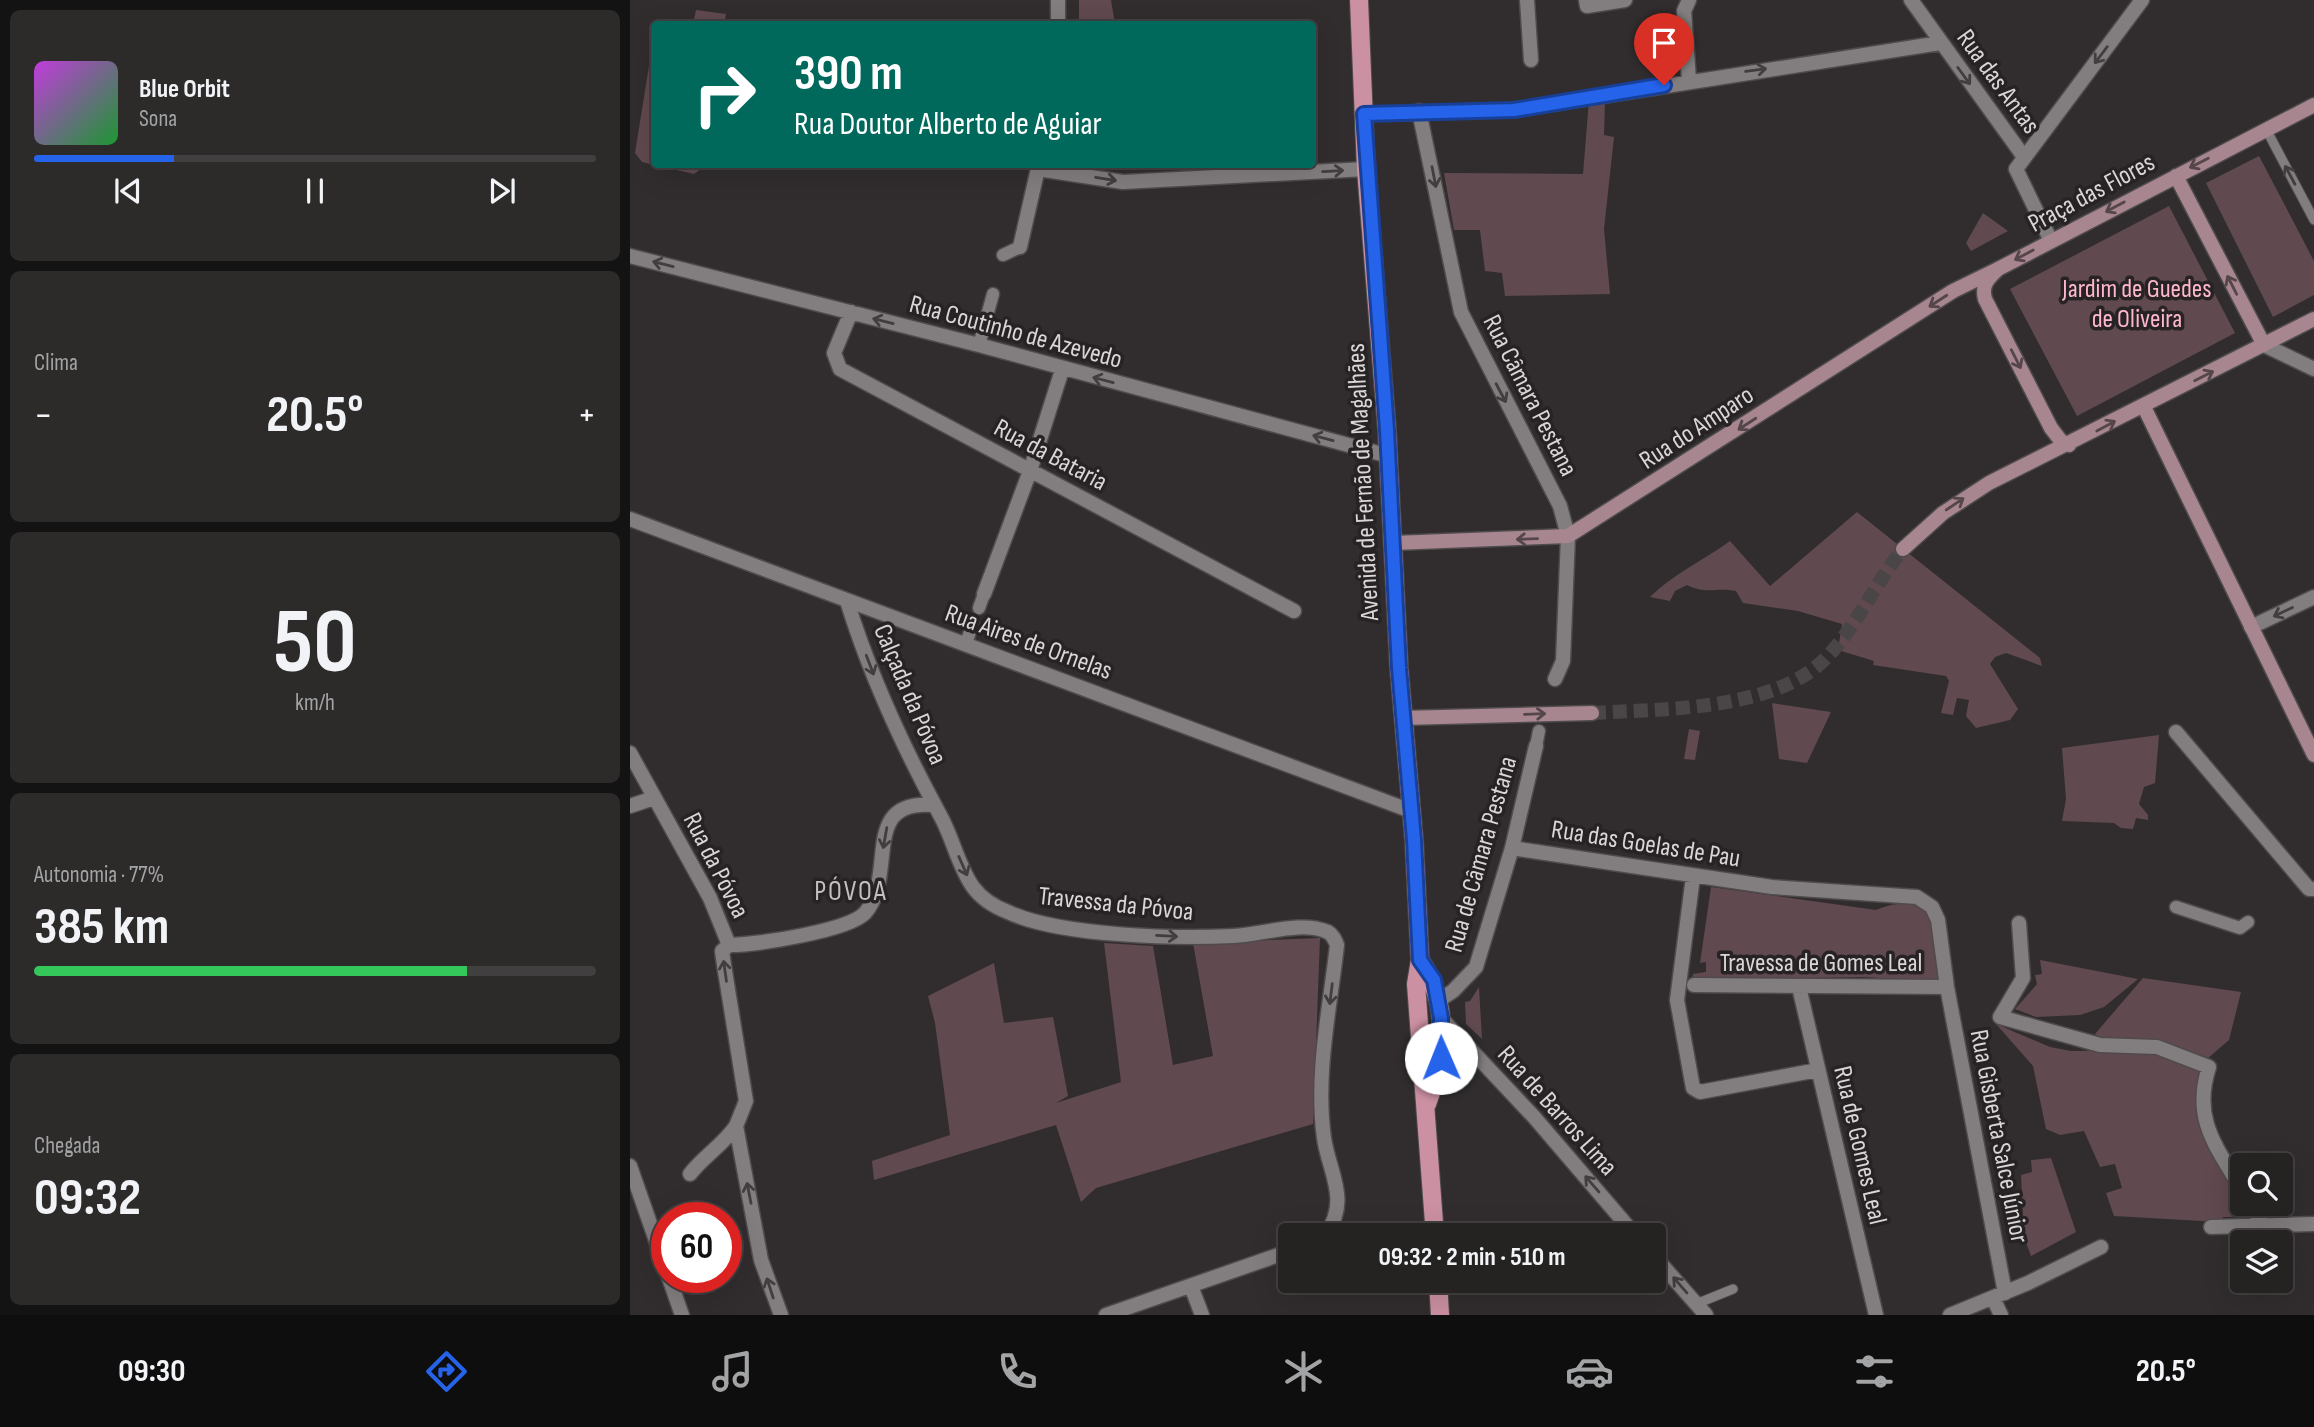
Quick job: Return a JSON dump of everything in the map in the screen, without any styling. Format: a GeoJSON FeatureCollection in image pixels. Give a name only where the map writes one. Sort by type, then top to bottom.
{"type":"FeatureCollection","features":[{"type":"Feature","properties":{"kind":"main road","name":"Avenida de Fernão de Magalhães"},"geometry":{"type":"LineString","coordinates":[[1359,0],[1366,169],[1389,456],[1403,718],[1420,960],[1416,984],[1434,1223]]}},
{"type":"Feature","properties":{"kind":"main road"},"geometry":{"type":"LineString","coordinates":[[2176,176],[2314,105]]}},
{"type":"Feature","properties":{"kind":"main road","name":"Praça das Flores"},"geometry":{"type":"LineString","coordinates":[[1998,269],[2176,176],[2264,345]]}},
{"type":"Feature","properties":{"kind":"main road"},"geometry":{"type":"LineString","coordinates":[[1998,269],[1984,286],[1985,299],[2051,428],[2061,441],[2069,445]]}},
{"type":"Feature","properties":{"kind":"main road","name":"Rua do Amparo"},"geometry":{"type":"LineString","coordinates":[[1568,536],[1953,291],[1998,269]]}},
{"type":"Feature","properties":{"kind":"main road"},"geometry":{"type":"LineString","coordinates":[[1903,549],[1943,513],[1972,493],[2314,319]]}},
{"type":"Feature","properties":{"kind":"main road"},"geometry":{"type":"LineString","coordinates":[[2144,407],[2314,755]]}},
{"type":"Feature","properties":{"kind":"main road"},"geometry":{"type":"LineString","coordinates":[[1394,543],[1568,536]]}},
{"type":"Feature","properties":{"kind":"main road"},"geometry":{"type":"LineString","coordinates":[[1403,718],[1592,713]]}},
{"type":"Feature","properties":{"kind":"main road","name":"Avenida de Fernão de Magalhães"},"geometry":{"type":"LineString","coordinates":[[1420,960],[1434,980],[1439,1010],[1441,1058],[1427,1104]]}},
{"type":"Feature","properties":{"kind":"main road"},"geometry":{"type":"LineString","coordinates":[[1438,1293],[1440,1315]]}},
{"type":"Feature","properties":{"kind":"street"},"geometry":{"type":"LineString","coordinates":[[1058,0],[1058,21]]}},
{"type":"Feature","properties":{"kind":"street"},"geometry":{"type":"LineString","coordinates":[[1527,0],[1531,60]]}},
{"type":"Feature","properties":{"kind":"street"},"geometry":{"type":"LineString","coordinates":[[1586,3],[1625,0]]}},
{"type":"Feature","properties":{"kind":"street"},"geometry":{"type":"LineString","coordinates":[[1689,0],[1684,11],[1689,80]]}},
{"type":"Feature","properties":{"kind":"street","name":"Rua das Antas"},"geometry":{"type":"LineString","coordinates":[[1911,0],[2024,157]]}},
{"type":"Feature","properties":{"kind":"street"},"geometry":{"type":"LineString","coordinates":[[2051,241],[2015,169],[2142,0]]}},
{"type":"Feature","properties":{"kind":"street"},"geometry":{"type":"LineString","coordinates":[[1364,114],[1514,110],[1689,80],[1940,43]]}},
{"type":"Feature","properties":{"kind":"street","name":"Rua Câmara Pestana"},"geometry":{"type":"LineString","coordinates":[[1419,111],[1461,312],[1560,506],[1568,536]]}},
{"type":"Feature","properties":{"kind":"street"},"geometry":{"type":"LineString","coordinates":[[1003,255],[1020,247],[1039,168]]}},
{"type":"Feature","properties":{"kind":"street"},"geometry":{"type":"LineString","coordinates":[[1045,168],[1123,182],[1366,169]]}},
{"type":"Feature","properties":{"kind":"street","name":"Rua Coutinho de Azevedo"},"geometry":{"type":"LineString","coordinates":[[630,256],[979,345],[1062,370],[1389,456]]}},
{"type":"Feature","properties":{"kind":"street"},"geometry":{"type":"LineString","coordinates":[[979,345],[993,294]]}},
{"type":"Feature","properties":{"kind":"street","name":"Rua da Bataria"},"geometry":{"type":"LineString","coordinates":[[851,312],[834,353],[840,369],[1294,611]]}},
{"type":"Feature","properties":{"kind":"street"},"geometry":{"type":"LineString","coordinates":[[2264,345],[2314,369]]}},
{"type":"Feature","properties":{"kind":"street"},"geometry":{"type":"LineString","coordinates":[[981,601],[1030,471],[1062,370]]}},
{"type":"Feature","properties":{"kind":"street","name":"Rua Aires de Ornelas"},"geometry":{"type":"LineString","coordinates":[[630,519],[847,601],[966,642],[1411,811]]}},
{"type":"Feature","properties":{"kind":"street"},"geometry":{"type":"LineString","coordinates":[[1555,679],[1563,661],[1568,536]]}},
{"type":"Feature","properties":{"kind":"street"},"geometry":{"type":"LineString","coordinates":[[2252,627],[2314,597]]}},
{"type":"Feature","properties":{"kind":"street","name":"Calçada da Póvoa"},"geometry":{"type":"LineString","coordinates":[[847,601],[877,685],[933,806]]}},
{"type":"Feature","properties":{"kind":"street"},"geometry":{"type":"LineString","coordinates":[[966,642],[973,624]]}},
{"type":"Feature","properties":{"kind":"street"},"geometry":{"type":"LineString","coordinates":[[1536,747],[1539,731]]}},
{"type":"Feature","properties":{"kind":"street"},"geometry":{"type":"LineString","coordinates":[[2176,732],[2306,890]]}},
{"type":"Feature","properties":{"kind":"street","name":"Rua de Câmara Pestana"},"geometry":{"type":"LineString","coordinates":[[1439,1010],[1476,967],[1513,848],[1536,747]]}},
{"type":"Feature","properties":{"kind":"street","name":"Rua da Póvoa"},"geometry":{"type":"LineString","coordinates":[[630,753],[710,898],[729,945],[722,951],[746,1101],[736,1126],[726,1140],[700,1161],[691,1174]]}},
{"type":"Feature","properties":{"kind":"street"},"geometry":{"type":"LineString","coordinates":[[630,806],[654,798]]}},
{"type":"Feature","properties":{"kind":"street"},"geometry":{"type":"LineString","coordinates":[[729,945],[830,930],[856,920],[867,909],[877,889],[889,821],[905,807],[914,804],[933,806]]}},
{"type":"Feature","properties":{"kind":"street","name":"Travessa da Póvoa"},"geometry":{"type":"LineString","coordinates":[[933,806],[939,813],[972,886],[992,904],[1018,916],[1079,929],[1170,937],[1235,936],[1295,929],[1330,933],[1337,945],[1320,1087],[1324,1127],[1338,1191],[1331,1223]]}},
{"type":"Feature","properties":{"kind":"street","name":"Rua das Goelas de Pau"},"geometry":{"type":"LineString","coordinates":[[1513,848],[1772,887],[1917,897],[1926,901],[1938,920],[1947,987]]}},
{"type":"Feature","properties":{"kind":"street"},"geometry":{"type":"LineString","coordinates":[[1693,877],[1677,1000],[1693,1088],[1700,1092],[1818,1070]]}},
{"type":"Feature","properties":{"kind":"street"},"geometry":{"type":"LineString","coordinates":[[2176,907],[2241,928],[2248,922]]}},
{"type":"Feature","properties":{"kind":"street"},"geometry":{"type":"LineString","coordinates":[[2019,923],[2023,978],[2000,1017],[2100,1045],[2157,1047],[2209,1067],[2201,1094],[2204,1114],[2220,1156],[2230,1171]]}},
{"type":"Feature","properties":{"kind":"street","name":"Travessa de Gomes Leal"},"geometry":{"type":"LineString","coordinates":[[1694,985],[1947,987]]}},
{"type":"Feature","properties":{"kind":"street","name":"Rua de Gomes Leal"},"geometry":{"type":"LineString","coordinates":[[1798,986],[1876,1315]]}},
{"type":"Feature","properties":{"kind":"street","name":"Rua Gisberta Salce Júnior"},"geometry":{"type":"LineString","coordinates":[[1947,987],[2001,1315]]}},
{"type":"Feature","properties":{"kind":"street","name":"Rua de Barros Lima"},"geometry":{"type":"LineString","coordinates":[[1439,1010],[1625,1223]]}},
{"type":"Feature","properties":{"kind":"street","name":"Rua da Póvoa"},"geometry":{"type":"LineString","coordinates":[[736,1126],[761,1260],[781,1315]]}},
{"type":"Feature","properties":{"kind":"street"},"geometry":{"type":"LineString","coordinates":[[630,1166],[651,1226]]}},
{"type":"Feature","properties":{"kind":"street"},"geometry":{"type":"LineString","coordinates":[[2257,1216],[2263,1225]]}},
{"type":"Feature","properties":{"kind":"street"},"geometry":{"type":"LineString","coordinates":[[2211,1227],[2314,1224]]}},
{"type":"Feature","properties":{"kind":"street"},"geometry":{"type":"LineString","coordinates":[[1950,1315],[1999,1296],[2101,1247]]}},
{"type":"Feature","properties":{"kind":"street"},"geometry":{"type":"LineString","coordinates":[[1106,1315],[1278,1255]]}},
{"type":"Feature","properties":{"kind":"street"},"geometry":{"type":"LineString","coordinates":[[1666,1269],[1701,1310]]}},
{"type":"Feature","properties":{"kind":"street"},"geometry":{"type":"LineString","coordinates":[[1191,1286],[1202,1315]]}},
{"type":"Feature","properties":{"kind":"street"},"geometry":{"type":"LineString","coordinates":[[674,1293],[682,1315]]}},
{"type":"Feature","properties":{"kind":"lane"},"geometry":{"type":"LineString","coordinates":[[2266,129],[2314,220]]}},
{"type":"Feature","properties":{"kind":"lane"},"geometry":{"type":"LineString","coordinates":[[1701,1310],[1733,1289]]}},
{"type":"Feature","properties":{"kind":"green space"},"geometry":{"type":"Polygon","coordinates":[[[1079,0],[1111,0],[1114,21],[1079,21],[1079,0]]]}},
{"type":"Feature","properties":{"kind":"green space"},"geometry":{"type":"Polygon","coordinates":[[[696,10],[726,14],[725,21],[694,21],[696,10]]]}},
{"type":"Feature","properties":{"kind":"green space"},"geometry":{"type":"Polygon","coordinates":[[[651,65],[651,164],[642,162],[635,153],[651,65]]]}},
{"type":"Feature","properties":{"kind":"green space"},"geometry":{"type":"Polygon","coordinates":[[[1589,100],[1605,101],[1604,135],[1614,137],[1604,229],[1610,294],[1505,296],[1502,273],[1485,271],[1480,230],[1454,230],[1444,173],[1583,174],[1589,100]]]}},
{"type":"Feature","properties":{"kind":"green space"},"geometry":{"type":"Polygon","coordinates":[[[2259,156],[2314,261],[2314,295],[2273,317],[2206,183],[2259,156]]]}},
{"type":"Feature","properties":{"kind":"green space"},"geometry":{"type":"Polygon","coordinates":[[[668,168],[702,168],[694,174],[668,168]]]}},
{"type":"Feature","properties":{"kind":"green space","name":"Jardim de Guedes de Oliveira"},"geometry":{"type":"Polygon","coordinates":[[[2169,206],[2235,333],[2077,416],[2010,289],[2169,206]]]}},
{"type":"Feature","properties":{"kind":"green space"},"geometry":{"type":"Polygon","coordinates":[[[1983,213],[2008,231],[1971,251],[1966,243],[1983,213]]]}},
{"type":"Feature","properties":{"kind":"green space"},"geometry":{"type":"Polygon","coordinates":[[[1857,512],[2040,658],[2042,666],[2006,653],[1995,657],[1990,664],[2018,709],[2010,720],[1976,728],[1966,716],[1969,700],[1957,698],[1953,715],[1941,713],[1949,681],[1946,676],[1873,665],[1874,661],[1838,650],[1842,624],[1798,611],[1743,603],[1736,591],[1729,590],[1700,590],[1687,585],[1675,591],[1670,601],[1650,597],[1679,574],[1730,541],[1770,586],[1857,512]]]}},
{"type":"Feature","properties":{"kind":"green space"},"geometry":{"type":"Polygon","coordinates":[[[1772,703],[1831,712],[1807,763],[1779,759],[1772,703]]]}},
{"type":"Feature","properties":{"kind":"green space"},"geometry":{"type":"Polygon","coordinates":[[[1689,729],[1700,731],[1695,760],[1684,759],[1689,729]]]}},
{"type":"Feature","properties":{"kind":"green space"},"geometry":{"type":"Polygon","coordinates":[[[2159,735],[2155,783],[2144,787],[2139,804],[2148,815],[2148,820],[2136,818],[2133,829],[2121,828],[2114,823],[2062,821],[2066,799],[2062,748],[2159,735]]]}},
{"type":"Feature","properties":{"kind":"green space"},"geometry":{"type":"Polygon","coordinates":[[[1711,887],[1876,910],[1897,904],[1912,904],[1922,909],[1934,932],[1940,981],[1861,977],[1692,980],[1693,974],[1706,972],[1706,962],[1700,963],[1711,887]]]}},
{"type":"Feature","properties":{"kind":"green space"},"geometry":{"type":"Polygon","coordinates":[[[1320,938],[1313,1124],[1096,1188],[1081,1202],[1056,1125],[874,1180],[872,1161],[950,1135],[935,1023],[928,996],[994,963],[1004,1023],[1053,1017],[1068,1096],[1056,1103],[1121,1082],[1104,943],[1153,946],[1173,1065],[1213,1056],[1193,943],[1320,938]]]}},
{"type":"Feature","properties":{"kind":"green space"},"geometry":{"type":"Polygon","coordinates":[[[2040,960],[2138,979],[2104,1007],[2080,1015],[2036,1017],[2015,1009],[2037,984],[2035,975],[2042,974],[2040,960]]]}},
{"type":"Feature","properties":{"kind":"green space"},"geometry":{"type":"Polygon","coordinates":[[[2143,978],[2241,992],[2229,1040],[2206,1060],[2124,1039],[2099,1038],[2095,1034],[2143,978]]]}},
{"type":"Feature","properties":{"kind":"green space"},"geometry":{"type":"Polygon","coordinates":[[[1479,987],[1482,1039],[1466,1024],[1465,1002],[1470,1001],[1479,987]]]}},
{"type":"Feature","properties":{"kind":"green space"},"geometry":{"type":"Polygon","coordinates":[[[1996,1024],[2050,1047],[2071,1051],[2151,1050],[2204,1069],[2197,1096],[2206,1135],[2230,1181],[2230,1216],[2249,1217],[2223,1217],[2220,1222],[2114,1216],[2106,1193],[2122,1188],[2115,1164],[2100,1167],[2084,1131],[2060,1135],[2046,1129],[2033,1066],[1996,1024]]]}},
{"type":"Feature","properties":{"kind":"green space"},"geometry":{"type":"Polygon","coordinates":[[[2051,1158],[2076,1232],[2031,1256],[2024,1237],[2021,1175],[2032,1172],[2031,1160],[2051,1158]]]}},
{"type":"Feature","properties":{"kind":"tunnel"},"geometry":{"type":"LineString","coordinates":[[1592,713],[1716,704],[1748,698],[1778,688],[1804,675],[1837,646],[1903,549]]}},
{"type":"Feature","properties":{"kind":"district","name":"PÓVOA"},"geometry":{"type":"Point","coordinates":[851,890]}},
{"type":"Feature","properties":{"kind":"route"},"geometry":{"type":"LineString","coordinates":[[1441,1058],[1441,1018],[1434,980],[1420,960],[1364,114],[1514,110],[1664,85]]}}]}
